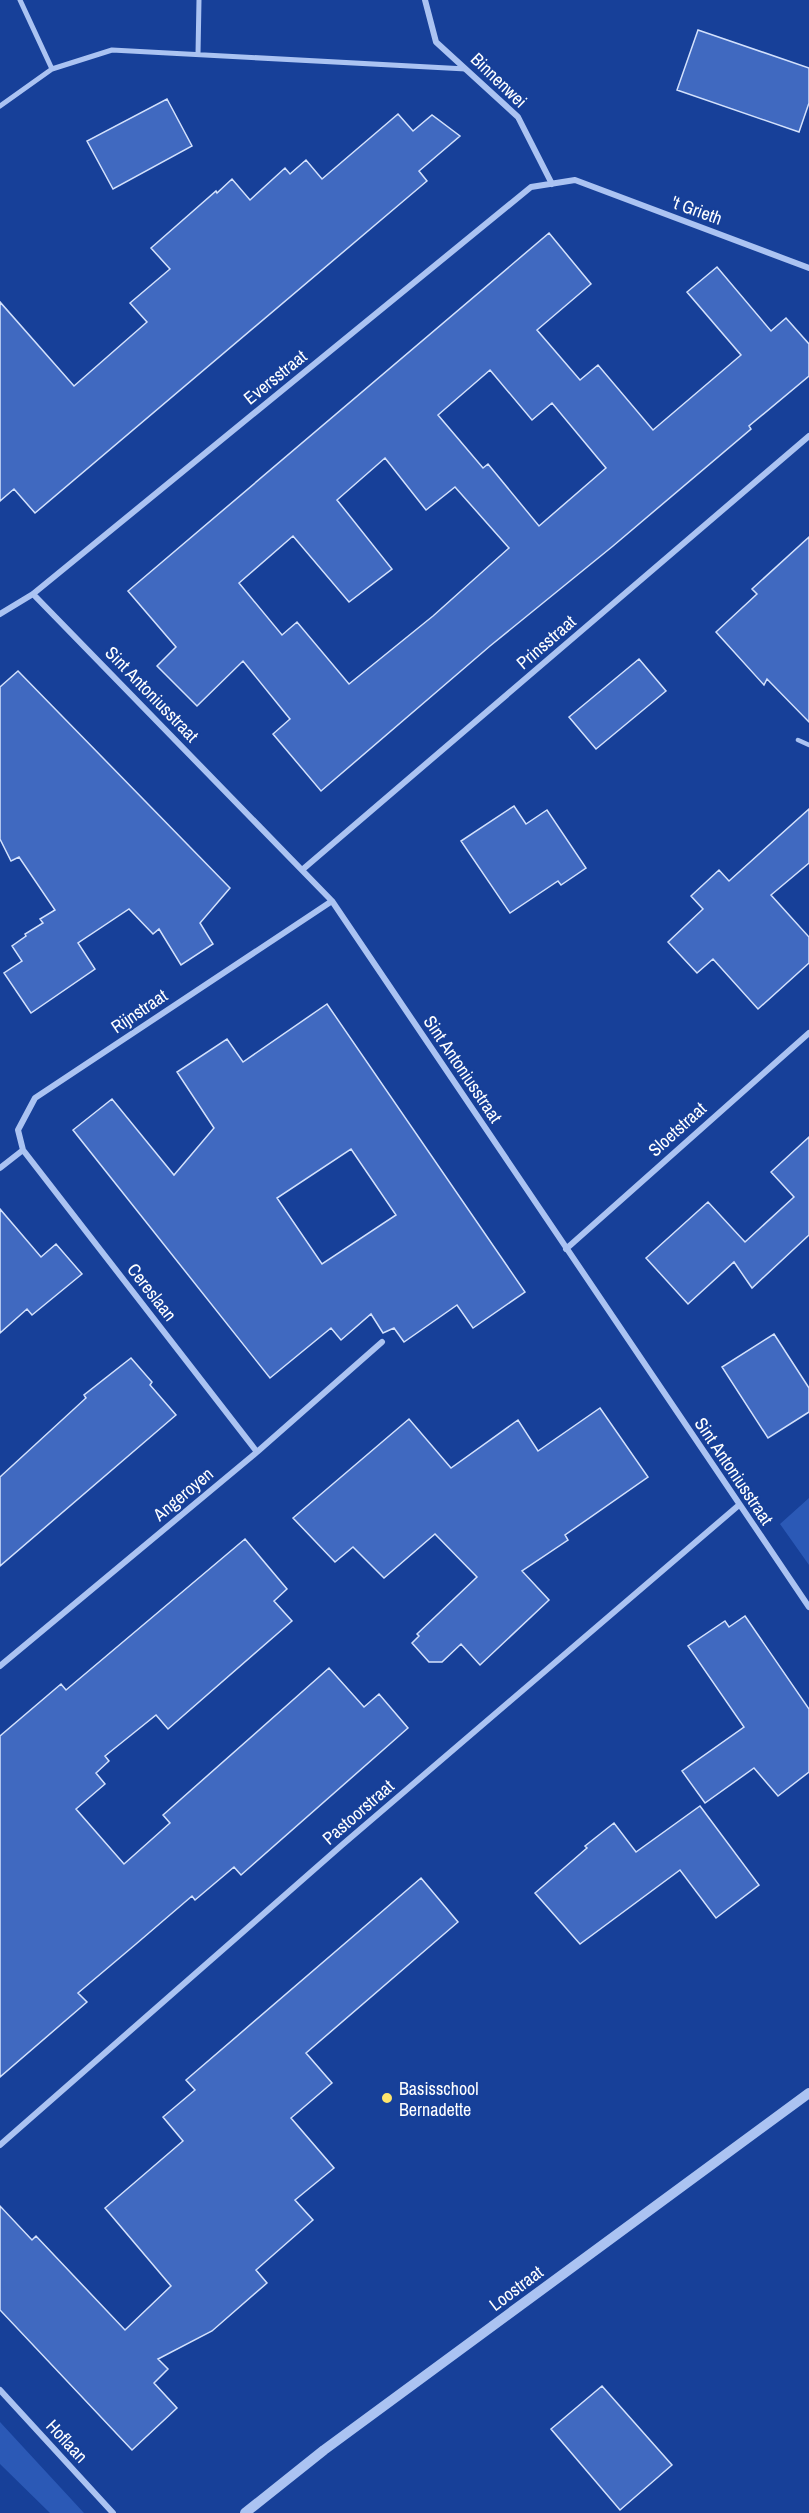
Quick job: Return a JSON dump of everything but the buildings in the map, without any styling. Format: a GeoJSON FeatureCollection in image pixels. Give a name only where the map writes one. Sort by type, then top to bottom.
{"type":"FeatureCollection","features":[{"type":"Feature","properties":{"kind":"street"},"geometry":{"type":"LineString","coordinates":[[20,0],[45,59],[52,69]]}},
{"type":"Feature","properties":{"kind":"street"},"geometry":{"type":"LineString","coordinates":[[198,54],[199,0]]}},
{"type":"Feature","properties":{"kind":"street","name":"Binnenwei"},"geometry":{"type":"LineString","coordinates":[[425,0],[436,42],[518,117],[552,184]]}},
{"type":"Feature","properties":{"kind":"street"},"geometry":{"type":"LineString","coordinates":[[0,106],[52,69],[112,50],[468,69]]}},
{"type":"Feature","properties":{"kind":"street","name":"Eversstraat"},"geometry":{"type":"LineString","coordinates":[[0,614],[33,594],[531,187],[575,180]]}},
{"type":"Feature","properties":{"kind":"street","name":"'t Grieth"},"geometry":{"type":"LineString","coordinates":[[575,180],[809,268]]}},
{"type":"Feature","properties":{"kind":"street","name":"Prinsstraat"},"geometry":{"type":"LineString","coordinates":[[302,870],[809,436]]}},
{"type":"Feature","properties":{"kind":"street","name":"Sint Antoniusstraat"},"geometry":{"type":"LineString","coordinates":[[33,594],[332,901],[809,1607]]}},
{"type":"Feature","properties":{"kind":"street","name":"Rijnstraat"},"geometry":{"type":"LineString","coordinates":[[23,1150],[18,1130],[35,1098],[332,901]]}},
{"type":"Feature","properties":{"kind":"street","name":"Sloetstraat"},"geometry":{"type":"LineString","coordinates":[[566,1249],[809,1033]]}},
{"type":"Feature","properties":{"kind":"street"},"geometry":{"type":"LineString","coordinates":[[0,1168],[23,1150]]}},
{"type":"Feature","properties":{"kind":"street","name":"Cereslaan"},"geometry":{"type":"LineString","coordinates":[[23,1150],[257,1452]]}},
{"type":"Feature","properties":{"kind":"street","name":"Angeroyen"},"geometry":{"type":"LineString","coordinates":[[0,1666],[257,1452],[381,1342]]}},
{"type":"Feature","properties":{"kind":"street","name":"Pastoorstraat"},"geometry":{"type":"LineString","coordinates":[[0,2145],[351,1837],[739,1505]]}},
{"type":"Feature","properties":{"kind":"street","name":"Loostraat"},"geometry":{"type":"LineString","coordinates":[[244,2513],[353,2429],[809,2093]]}},
{"type":"Feature","properties":{"kind":"street","name":"Hoflaan"},"geometry":{"type":"LineString","coordinates":[[0,2390],[113,2513]]}},
{"type":"Feature","properties":{"kind":"lane"},"geometry":{"type":"LineString","coordinates":[[798,740],[809,745]]}},
{"type":"Feature","properties":{"kind":"shaded area"},"geometry":{"type":"Polygon","coordinates":[[[809,1498],[809,1565],[780,1524],[809,1498]]]}},
{"type":"Feature","properties":{"kind":"shaded area"},"geometry":{"type":"Polygon","coordinates":[[[0,2422],[84,2513],[50,2513],[0,2464],[0,2422]]]}},
{"type":"Feature","properties":{"kind":"place","name":"Basisschool Bernadette"},"geometry":{"type":"Point","coordinates":[387,2098]}}]}
